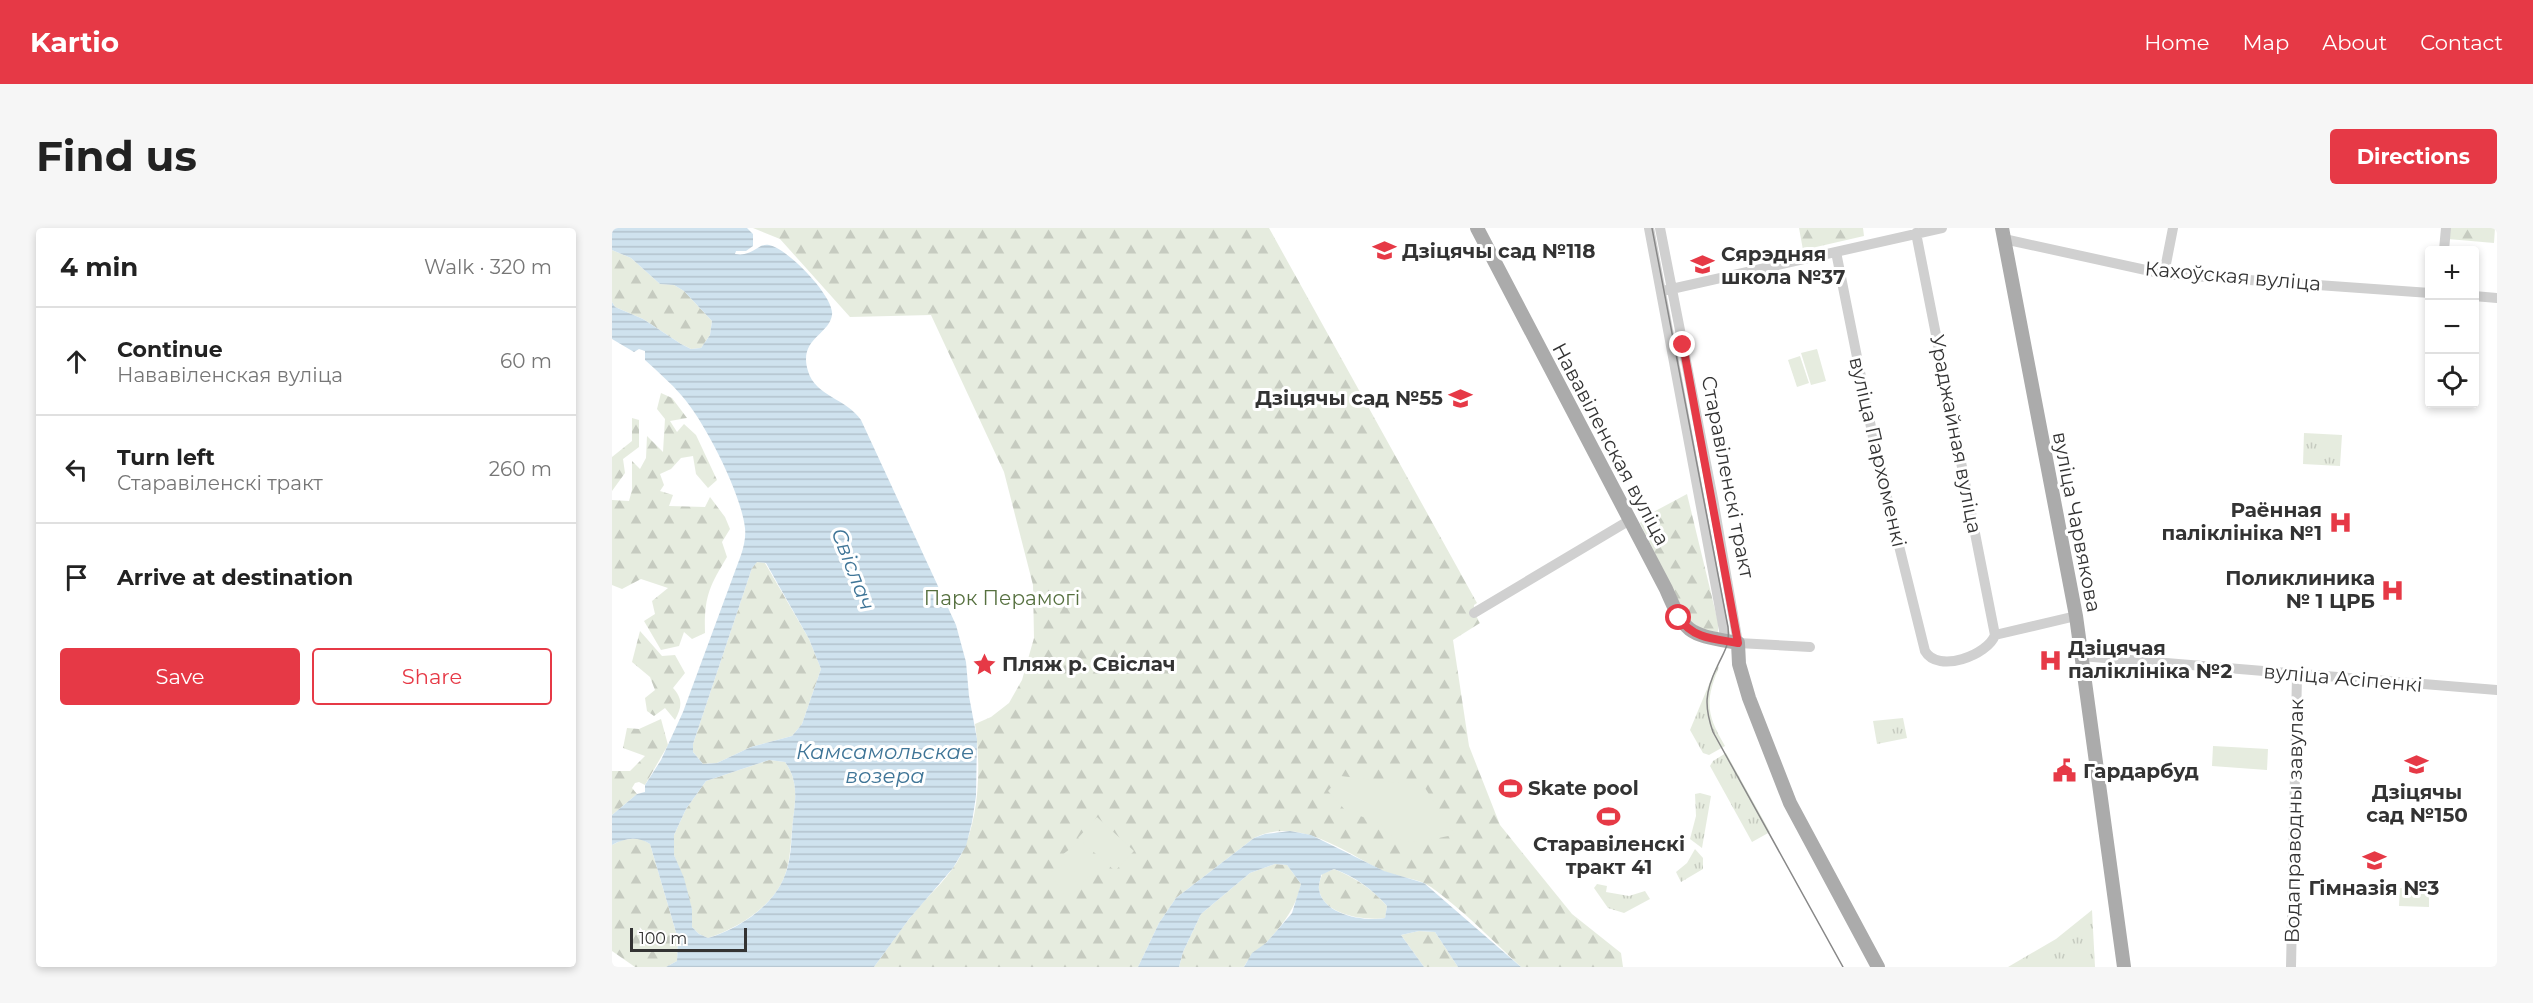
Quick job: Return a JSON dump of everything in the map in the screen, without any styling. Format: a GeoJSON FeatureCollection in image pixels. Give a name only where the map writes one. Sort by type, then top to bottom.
{"type":"FeatureCollection","features":[{"type":"Feature","properties":{"kind":"main road","name":"Нававіленская вуліца"},"geometry":{"type":"LineString","coordinates":[[1477,228],[1684,625],[1700,636],[1732,642]]}},
{"type":"Feature","properties":{"kind":"main road","name":"вуліца Чарвякова"},"geometry":{"type":"LineString","coordinates":[[2003,233],[2076,616],[2124,967]]}},
{"type":"Feature","properties":{"kind":"main road","name":"Старавіленскі тракт"},"geometry":{"type":"LineString","coordinates":[[1732,642],[1730,651],[1739,664],[1749,698],[1790,803],[1878,967]]}},
{"type":"Feature","properties":{"kind":"street","name":"Старавіленскі тракт"},"geometry":{"type":"LineString","coordinates":[[1649,228],[1732,642]]}},
{"type":"Feature","properties":{"kind":"street","name":"Старавіленскі тракт"},"geometry":{"type":"LineString","coordinates":[[1660,228],[1713,499],[1732,642]]}},
{"type":"Feature","properties":{"kind":"street"},"geometry":{"type":"LineString","coordinates":[[1660,291],[1673,290],[1942,228]]}},
{"type":"Feature","properties":{"kind":"street"},"geometry":{"type":"LineString","coordinates":[[2164,274],[2173,228]]}},
{"type":"Feature","properties":{"kind":"street"},"geometry":{"type":"LineString","coordinates":[[2444,246],[2446,228]]}},
{"type":"Feature","properties":{"kind":"street","name":"Ураджайная вуліца"},"geometry":{"type":"LineString","coordinates":[[1916,233],[1995,635]]}},
{"type":"Feature","properties":{"kind":"street","name":"Кахоўская вуліца"},"geometry":{"type":"LineString","coordinates":[[2003,233],[2164,274],[2425,292]]}},
{"type":"Feature","properties":{"kind":"street","name":"вуліца Пархоменкі"},"geometry":{"type":"LineString","coordinates":[[1836,252],[1877,457],[1925,651],[1928,657],[1935,660],[1954,661],[1986,648],[1992,643],[1995,635]]}},
{"type":"Feature","properties":{"kind":"street"},"geometry":{"type":"LineString","coordinates":[[2479,296],[2497,298]]}},
{"type":"Feature","properties":{"kind":"street"},"geometry":{"type":"LineString","coordinates":[[1474,613],[1630,520]]}},
{"type":"Feature","properties":{"kind":"street"},"geometry":{"type":"LineString","coordinates":[[1995,635],[2076,616]]}},
{"type":"Feature","properties":{"kind":"street"},"geometry":{"type":"LineString","coordinates":[[1732,642],[1810,647]]}},
{"type":"Feature","properties":{"kind":"street","name":"вуліца Асіпенкі"},"geometry":{"type":"LineString","coordinates":[[2081,656],[2497,690]]}},
{"type":"Feature","properties":{"kind":"street","name":"Водаправодны завулак"},"geometry":{"type":"LineString","coordinates":[[2291,967],[2297,675]]}},
{"type":"Feature","properties":{"kind":"green space"},"geometry":{"type":"Polygon","coordinates":[[[753,228],[1269,228],[1477,603],[1474,605],[1474,612],[1480,623],[1453,640],[1469,746],[1500,825],[1572,914],[1621,953],[1623,967],[1521,967],[1466,915],[1431,887],[1419,881],[1383,871],[1321,839],[1288,831],[1271,832],[1254,838],[1176,898],[1159,923],[1138,967],[874,967],[912,915],[941,883],[961,855],[972,824],[977,791],[978,756],[975,724],[991,717],[1009,703],[1022,680],[1034,638],[1033,585],[1004,472],[931,315],[850,317],[780,239],[753,228]]]}},
{"type":"Feature","properties":{"kind":"green space"},"geometry":{"type":"Polygon","coordinates":[[[1799,228],[1863,228],[1864,236],[1803,250],[1799,228]]]}},
{"type":"Feature","properties":{"kind":"green space"},"geometry":{"type":"Polygon","coordinates":[[[2449,228],[2495,228],[2494,243],[2448,239],[2449,228]]]}},
{"type":"Feature","properties":{"kind":"green space"},"geometry":{"type":"Polygon","coordinates":[[[612,250],[631,258],[660,284],[674,285],[684,291],[712,321],[710,335],[701,348],[691,349],[643,319],[615,307],[612,302],[612,250]]]}},
{"type":"Feature","properties":{"kind":"green space"},"geometry":{"type":"Polygon","coordinates":[[[1817,349],[1826,381],[1811,385],[1801,353],[1817,349]]]}},
{"type":"Feature","properties":{"kind":"green space"},"geometry":{"type":"Polygon","coordinates":[[[1800,356],[1809,383],[1797,387],[1788,360],[1800,356]]]}},
{"type":"Feature","properties":{"kind":"green space"},"geometry":{"type":"Polygon","coordinates":[[[661,393],[672,398],[687,418],[670,421],[677,432],[684,424],[696,435],[717,480],[708,488],[696,474],[693,456],[681,458],[671,469],[660,474],[664,485],[660,491],[673,495],[669,506],[705,507],[710,497],[725,517],[730,529],[722,542],[727,557],[716,576],[707,601],[705,633],[692,639],[684,632],[679,646],[661,650],[644,621],[655,614],[652,601],[668,588],[641,579],[622,589],[612,585],[612,500],[629,501],[632,490],[632,461],[640,469],[646,458],[647,436],[663,452],[665,419],[657,409],[661,393]]]}},
{"type":"Feature","properties":{"kind":"green space"},"geometry":{"type":"Polygon","coordinates":[[[632,418],[639,420],[639,447],[623,459],[625,473],[612,491],[612,457],[632,441],[632,418]]]}},
{"type":"Feature","properties":{"kind":"green space"},"geometry":{"type":"Polygon","coordinates":[[[2304,433],[2342,435],[2340,466],[2303,464],[2304,433]]]}},
{"type":"Feature","properties":{"kind":"green space"},"geometry":{"type":"Polygon","coordinates":[[[1687,494],[1718,622],[1718,632],[1703,630],[1688,620],[1640,523],[1646,516],[1687,494]]]}},
{"type":"Feature","properties":{"kind":"green space"},"geometry":{"type":"Polygon","coordinates":[[[757,561],[765,563],[809,639],[821,669],[802,724],[792,736],[751,747],[717,763],[703,764],[693,752],[693,744],[752,568],[757,561]]]}},
{"type":"Feature","properties":{"kind":"green space"},"geometry":{"type":"Polygon","coordinates":[[[640,631],[662,656],[675,655],[685,673],[673,688],[679,696],[680,703],[675,720],[665,708],[654,716],[647,711],[645,698],[655,690],[650,677],[632,662],[640,631]]]}},
{"type":"Feature","properties":{"kind":"green space"},"geometry":{"type":"Polygon","coordinates":[[[1717,665],[1719,667],[1711,689],[1710,707],[1714,725],[1725,746],[1709,755],[1703,753],[1690,730],[1717,665]]]}},
{"type":"Feature","properties":{"kind":"green space"},"geometry":{"type":"Polygon","coordinates":[[[1903,718],[1907,738],[1877,744],[1873,721],[1903,718]]]}},
{"type":"Feature","properties":{"kind":"green space"},"geometry":{"type":"Polygon","coordinates":[[[661,719],[668,745],[645,785],[635,783],[632,788],[637,794],[612,815],[612,771],[630,771],[645,756],[623,748],[627,728],[639,729],[661,719]]]}},
{"type":"Feature","properties":{"kind":"green space"},"geometry":{"type":"Polygon","coordinates":[[[2213,746],[2268,749],[2267,770],[2212,766],[2213,746]]]}},
{"type":"Feature","properties":{"kind":"green space"},"geometry":{"type":"Polygon","coordinates":[[[1726,753],[1770,832],[1752,842],[1710,766],[1713,761],[1726,753]]]}},
{"type":"Feature","properties":{"kind":"green space"},"geometry":{"type":"Polygon","coordinates":[[[769,760],[785,762],[794,782],[795,804],[790,855],[785,875],[773,897],[764,906],[743,922],[708,938],[699,934],[692,927],[692,909],[674,855],[674,835],[686,809],[706,781],[769,760]]]}},
{"type":"Feature","properties":{"kind":"green space"},"geometry":{"type":"Polygon","coordinates":[[[1341,776],[1425,788],[1455,835],[1423,841],[1403,841],[1394,838],[1380,823],[1346,811],[1328,791],[1341,776]]]}},
{"type":"Feature","properties":{"kind":"green space"},"geometry":{"type":"Polygon","coordinates":[[[1695,794],[1711,796],[1702,848],[1690,839],[1696,816],[1695,794]]]}},
{"type":"Feature","properties":{"kind":"green space"},"geometry":{"type":"Polygon","coordinates":[[[1097,817],[1134,851],[1115,871],[1078,838],[1097,817]]]}},
{"type":"Feature","properties":{"kind":"green space"},"geometry":{"type":"Polygon","coordinates":[[[640,838],[650,844],[678,939],[677,961],[666,967],[635,967],[612,951],[612,845],[622,840],[640,838]]]}},
{"type":"Feature","properties":{"kind":"green space"},"geometry":{"type":"Polygon","coordinates":[[[1079,842],[1099,869],[1082,882],[1062,855],[1079,842]]]}},
{"type":"Feature","properties":{"kind":"green space"},"geometry":{"type":"Polygon","coordinates":[[[1695,849],[1703,858],[1703,869],[1681,882],[1676,872],[1687,863],[1695,849]]]}},
{"type":"Feature","properties":{"kind":"green space"},"geometry":{"type":"Polygon","coordinates":[[[1064,864],[1080,888],[1066,897],[1050,873],[1064,864]]]}},
{"type":"Feature","properties":{"kind":"green space"},"geometry":{"type":"Polygon","coordinates":[[[1275,864],[1287,865],[1301,884],[1299,893],[1283,922],[1244,967],[1179,967],[1183,952],[1201,914],[1250,873],[1275,864]]]}},
{"type":"Feature","properties":{"kind":"green space"},"geometry":{"type":"Polygon","coordinates":[[[1334,869],[1363,884],[1381,900],[1387,906],[1385,918],[1356,917],[1328,905],[1322,898],[1319,884],[1322,874],[1334,869]]]}},
{"type":"Feature","properties":{"kind":"green space"},"geometry":{"type":"Polygon","coordinates":[[[1597,884],[1607,886],[1606,892],[1629,896],[1645,891],[1650,899],[1624,913],[1608,908],[1594,888],[1597,884]]]}},
{"type":"Feature","properties":{"kind":"green space"},"geometry":{"type":"Polygon","coordinates":[[[2400,888],[2429,889],[2429,907],[2399,906],[2400,888]]]}},
{"type":"Feature","properties":{"kind":"green space"},"geometry":{"type":"Polygon","coordinates":[[[2092,910],[2095,967],[2008,967],[2056,939],[2092,910]]]}},
{"type":"Feature","properties":{"kind":"green space"},"geometry":{"type":"Polygon","coordinates":[[[1419,931],[1435,932],[1458,967],[1424,967],[1401,935],[1419,931]]]}},
{"type":"Feature","properties":{"kind":"water","name":"Камсамольскае возера"},"geometry":{"type":"Polygon","coordinates":[[[612,228],[747,228],[753,234],[753,246],[746,251],[736,251],[735,254],[747,254],[761,246],[769,245],[787,255],[808,274],[826,297],[832,315],[826,328],[810,344],[806,360],[808,371],[817,386],[848,407],[861,420],[956,625],[966,662],[969,696],[977,739],[976,796],[972,822],[966,846],[953,868],[909,919],[874,967],[666,967],[677,961],[678,939],[650,844],[631,839],[612,845],[612,815],[637,794],[645,792],[645,785],[661,760],[683,712],[741,555],[745,531],[737,496],[721,459],[691,408],[682,396],[645,360],[645,351],[639,349],[634,352],[612,339],[612,302],[615,307],[643,319],[691,349],[701,348],[710,335],[712,321],[684,291],[674,285],[660,284],[631,258],[612,250],[612,228]],[[757,562],[752,568],[693,744],[693,752],[703,764],[717,763],[751,747],[792,736],[802,724],[821,669],[809,639],[766,563],[757,562]],[[769,760],[706,781],[686,809],[674,835],[674,855],[684,878],[692,909],[692,927],[699,934],[708,938],[731,929],[754,915],[773,897],[787,868],[795,804],[794,782],[785,762],[769,760]]]}},
{"type":"Feature","properties":{"kind":"water"},"geometry":{"type":"Polygon","coordinates":[[[1290,831],[1311,835],[1384,871],[1424,883],[1521,967],[1458,967],[1435,932],[1419,931],[1401,935],[1424,967],[1244,967],[1252,953],[1266,943],[1292,913],[1301,884],[1287,865],[1275,864],[1250,873],[1201,914],[1183,952],[1179,967],[1138,967],[1159,923],[1176,898],[1254,838],[1265,834],[1290,831]],[[1334,869],[1321,875],[1319,886],[1322,898],[1328,905],[1346,915],[1367,919],[1385,918],[1387,906],[1381,900],[1363,884],[1334,869]]]}},
{"type":"Feature","properties":{"kind":"tram line"},"geometry":{"type":"LineString","coordinates":[[1652,228],[1728,627],[1727,644],[1708,692],[1707,707],[1710,723],[1843,967]]}},
{"type":"Feature","properties":{"kind":"place","name":"Дзіцячы сад №118"},"geometry":{"type":"Point","coordinates":[1384,251]}},
{"type":"Feature","properties":{"kind":"place","name":"Сярэдняя школа №37"},"geometry":{"type":"Point","coordinates":[1703,265]}},
{"type":"Feature","properties":{"kind":"place","name":"Дзіцячы сад №55"},"geometry":{"type":"Point","coordinates":[1461,398]}},
{"type":"Feature","properties":{"kind":"place","name":"Раённая паліклініка №1"},"geometry":{"type":"Point","coordinates":[2340,522]}},
{"type":"Feature","properties":{"kind":"place","name":"Поликлиника № 1 ЦРБ"},"geometry":{"type":"Point","coordinates":[2393,590]}},
{"type":"Feature","properties":{"kind":"place","name":"Дзіцячая паліклініка №2"},"geometry":{"type":"Point","coordinates":[2050,660]}},
{"type":"Feature","properties":{"kind":"place","name":"Пляж р. Свіслач"},"geometry":{"type":"Point","coordinates":[984,664]}},
{"type":"Feature","properties":{"kind":"place","name":"Дзіцячы сад №150"},"geometry":{"type":"Point","coordinates":[2417,765]}},
{"type":"Feature","properties":{"kind":"place","name":"Гардарбуд"},"geometry":{"type":"Point","coordinates":[2065,771]}},
{"type":"Feature","properties":{"kind":"place","name":"Skate pool"},"geometry":{"type":"Point","coordinates":[1510,788]}},
{"type":"Feature","properties":{"kind":"place","name":"Старавіленскі тракт 41"},"geometry":{"type":"Point","coordinates":[1609,816]}},
{"type":"Feature","properties":{"kind":"place","name":"Гімназія №3"},"geometry":{"type":"Point","coordinates":[2374,861]}},
{"type":"Feature","properties":{"kind":"route"},"geometry":{"type":"LineString","coordinates":[[1679,618],[1688,630],[1700,636],[1738,643],[1683,345]]}},
{"type":"Feature","properties":{"kind":"water label","name":"Свіслач"},"geometry":{"type":"Point","coordinates":[853,569]}},
{"type":"Feature","properties":{"kind":"park label","name":"Парк Перамогі"},"geometry":{"type":"Point","coordinates":[1002,598]}}]}
